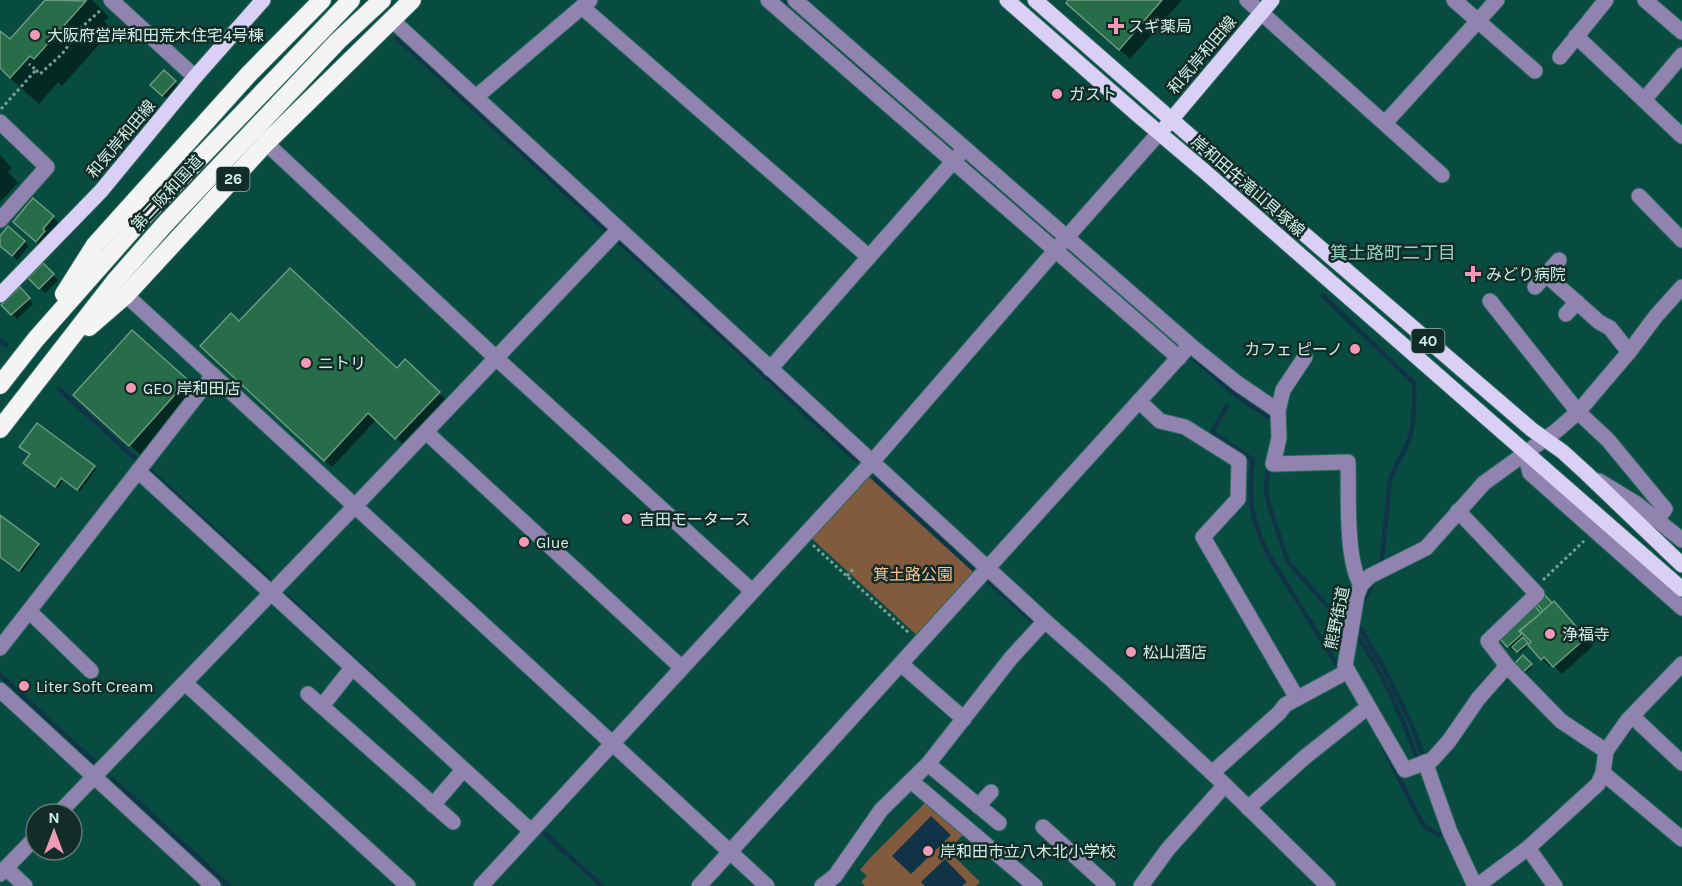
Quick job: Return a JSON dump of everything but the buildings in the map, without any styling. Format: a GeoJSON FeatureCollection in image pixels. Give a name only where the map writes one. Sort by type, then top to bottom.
{"type":"FeatureCollection","features":[{"type":"Feature","properties":{"kind":"highway","name":"26"},"geometry":{"type":"LineString","coordinates":[[36,339],[94,245],[248,75],[322,0]]}},
{"type":"Feature","properties":{"kind":"highway","name":"第二阪和国道"},"geometry":{"type":"LineString","coordinates":[[0,385],[36,339],[148,212],[351,0]]}},
{"type":"Feature","properties":{"kind":"highway","name":"第二阪和国道"},"geometry":{"type":"LineString","coordinates":[[0,429],[115,281],[164,225],[338,41],[382,0]]}},
{"type":"Feature","properties":{"kind":"highway","name":"26"},"geometry":{"type":"LineString","coordinates":[[54,359],[126,295],[266,143],[412,0]]}},
{"type":"Feature","properties":{"kind":"main road","name":"和気岸和田線"},"geometry":{"type":"LineString","coordinates":[[0,295],[100,192],[195,77],[263,0]]}},
{"type":"Feature","properties":{"kind":"main road","name":"岸和田牛滝山貝塚線"},"geometry":{"type":"LineString","coordinates":[[1007,0],[1682,589]]}},
{"type":"Feature","properties":{"kind":"main road","name":"岸和田牛滝山貝塚線"},"geometry":{"type":"LineString","coordinates":[[1035,0],[1171,120],[1544,440],[1563,452],[1682,565]]}},
{"type":"Feature","properties":{"kind":"main road","name":"和気岸和田線"},"geometry":{"type":"LineString","coordinates":[[1159,133],[1272,0]]}},
{"type":"Feature","properties":{"kind":"street"},"geometry":{"type":"LineString","coordinates":[[111,0],[195,77]]}},
{"type":"Feature","properties":{"kind":"street"},"geometry":{"type":"LineString","coordinates":[[768,0],[959,155],[1067,237],[1185,351]]}},
{"type":"Feature","properties":{"kind":"street"},"geometry":{"type":"LineString","coordinates":[[795,0],[959,155],[1055,250],[1185,351],[1278,411]]}},
{"type":"Feature","properties":{"kind":"street"},"geometry":{"type":"LineString","coordinates":[[1247,0],[1442,175]]}},
{"type":"Feature","properties":{"kind":"street"},"geometry":{"type":"LineString","coordinates":[[1454,0],[1535,70]]}},
{"type":"Feature","properties":{"kind":"street"},"geometry":{"type":"LineString","coordinates":[[1384,123],[1497,0]]}},
{"type":"Feature","properties":{"kind":"street"},"geometry":{"type":"LineString","coordinates":[[1560,57],[1606,0]]}},
{"type":"Feature","properties":{"kind":"street"},"geometry":{"type":"LineString","coordinates":[[1645,0],[1682,32]]}},
{"type":"Feature","properties":{"kind":"street"},"geometry":{"type":"LineString","coordinates":[[476,97],[586,3],[869,257]]}},
{"type":"Feature","properties":{"kind":"street"},"geometry":{"type":"LineString","coordinates":[[392,20],[987,569],[1113,681],[1225,785],[1328,886]]}},
{"type":"Feature","properties":{"kind":"street"},"geometry":{"type":"LineString","coordinates":[[1576,36],[1682,136]]}},
{"type":"Feature","properties":{"kind":"street"},"geometry":{"type":"LineString","coordinates":[[1644,100],[1682,55]]}},
{"type":"Feature","properties":{"kind":"street"},"geometry":{"type":"LineString","coordinates":[[0,122],[47,167],[0,220]]}},
{"type":"Feature","properties":{"kind":"street"},"geometry":{"type":"LineString","coordinates":[[481,886],[872,462],[1159,133]]}},
{"type":"Feature","properties":{"kind":"street"},"geometry":{"type":"LineString","coordinates":[[266,143],[496,358],[753,591]]}},
{"type":"Feature","properties":{"kind":"street"},"geometry":{"type":"LineString","coordinates":[[770,369],[959,155]]}},
{"type":"Feature","properties":{"kind":"street"},"geometry":{"type":"LineString","coordinates":[[1639,196],[1682,240]]}},
{"type":"Feature","properties":{"kind":"street"},"geometry":{"type":"LineString","coordinates":[[70,802],[619,229]]}},
{"type":"Feature","properties":{"kind":"street"},"geometry":{"type":"LineString","coordinates":[[1535,287],[1558,260]]}},
{"type":"Feature","properties":{"kind":"street"},"geometry":{"type":"LineString","coordinates":[[1545,274],[1599,322],[1610,328],[1629,352]]}},
{"type":"Feature","properties":{"kind":"street","name":"熊野街道"},"geometry":{"type":"LineString","coordinates":[[1212,773],[1285,705],[1348,671],[1345,666],[1357,595],[1361,585],[1370,576],[1426,548],[1484,483],[1544,440],[1578,412],[1682,287]]}},
{"type":"Feature","properties":{"kind":"street"},"geometry":{"type":"LineString","coordinates":[[126,295],[767,886]]}},
{"type":"Feature","properties":{"kind":"street"},"geometry":{"type":"LineString","coordinates":[[1490,301],[1578,412],[1608,440],[1665,509],[1657,520]]}},
{"type":"Feature","properties":{"kind":"street"},"geometry":{"type":"LineString","coordinates":[[1566,314],[1576,302]]}},
{"type":"Feature","properties":{"kind":"street"},"geometry":{"type":"LineString","coordinates":[[699,886],[1185,351]]}},
{"type":"Feature","properties":{"kind":"street"},"geometry":{"type":"LineString","coordinates":[[1305,357],[1283,390],[1278,411],[1279,438],[1273,464],[1348,462],[1350,541],[1356,577],[1361,585]]}},
{"type":"Feature","properties":{"kind":"street"},"geometry":{"type":"LineString","coordinates":[[0,648],[213,375]]}},
{"type":"Feature","properties":{"kind":"street"},"geometry":{"type":"LineString","coordinates":[[1139,401],[1160,421],[1185,427],[1239,461],[1238,499],[1203,537],[1297,698]]}},
{"type":"Feature","properties":{"kind":"street"},"geometry":{"type":"LineString","coordinates":[[426,432],[682,668]]}},
{"type":"Feature","properties":{"kind":"street"},"geometry":{"type":"LineString","coordinates":[[1525,453],[1530,473],[1682,608]]}},
{"type":"Feature","properties":{"kind":"street"},"geometry":{"type":"LineString","coordinates":[[138,471],[531,831]]}},
{"type":"Feature","properties":{"kind":"street"},"geometry":{"type":"LineString","coordinates":[[1586,473],[1637,504],[1682,540]]}},
{"type":"Feature","properties":{"kind":"street"},"geometry":{"type":"LineString","coordinates":[[1458,511],[1537,594],[1488,641],[1507,666],[1561,721],[1606,751]]}},
{"type":"Feature","properties":{"kind":"street"},"geometry":{"type":"LineString","coordinates":[[29,611],[91,671]]}},
{"type":"Feature","properties":{"kind":"street"},"geometry":{"type":"LineString","coordinates":[[822,886],[835,876],[881,810],[928,764],[1011,658],[1045,621]]}},
{"type":"Feature","properties":{"kind":"street"},"geometry":{"type":"LineString","coordinates":[[901,664],[964,719]]}},
{"type":"Feature","properties":{"kind":"street"},"geometry":{"type":"LineString","coordinates":[[1421,764],[1476,886],[1528,848],[1598,784],[1603,773],[1606,751],[1632,716],[1682,664]]}},
{"type":"Feature","properties":{"kind":"street"},"geometry":{"type":"LineString","coordinates":[[1348,671],[1405,770],[1432,760],[1449,741],[1478,699],[1507,666]]}},
{"type":"Feature","properties":{"kind":"street"},"geometry":{"type":"LineString","coordinates":[[322,706],[352,668]]}},
{"type":"Feature","properties":{"kind":"street"},"geometry":{"type":"LineString","coordinates":[[185,682],[408,886]]}},
{"type":"Feature","properties":{"kind":"street"},"geometry":{"type":"LineString","coordinates":[[0,690],[213,886]]}},
{"type":"Feature","properties":{"kind":"street"},"geometry":{"type":"LineString","coordinates":[[308,694],[453,822]]}},
{"type":"Feature","properties":{"kind":"street"},"geometry":{"type":"LineString","coordinates":[[1248,808],[1305,757],[1368,706]]}},
{"type":"Feature","properties":{"kind":"street"},"geometry":{"type":"LineString","coordinates":[[1632,716],[1682,763]]}},
{"type":"Feature","properties":{"kind":"street"},"geometry":{"type":"LineString","coordinates":[[928,764],[999,823]]}},
{"type":"Feature","properties":{"kind":"street"},"geometry":{"type":"LineString","coordinates":[[433,805],[463,770]]}},
{"type":"Feature","properties":{"kind":"street"},"geometry":{"type":"LineString","coordinates":[[1603,773],[1682,839]]}},
{"type":"Feature","properties":{"kind":"street"},"geometry":{"type":"LineString","coordinates":[[911,781],[1035,886]]}},
{"type":"Feature","properties":{"kind":"street"},"geometry":{"type":"LineString","coordinates":[[1142,886],[1168,849],[1225,785]]}},
{"type":"Feature","properties":{"kind":"street"},"geometry":{"type":"LineString","coordinates":[[978,806],[991,792]]}},
{"type":"Feature","properties":{"kind":"street"},"geometry":{"type":"LineString","coordinates":[[1043,827],[1108,886]]}},
{"type":"Feature","properties":{"kind":"street"},"geometry":{"type":"LineString","coordinates":[[1528,848],[1556,886]]}},
{"type":"Feature","properties":{"kind":"street"},"geometry":{"type":"LineString","coordinates":[[24,849],[3,871],[25,886]]}},
{"type":"Feature","properties":{"kind":"path"},"geometry":{"type":"LineString","coordinates":[[28,64],[40,74],[62,54],[82,27],[111,0]]}},
{"type":"Feature","properties":{"kind":"path"},"geometry":{"type":"LineString","coordinates":[[0,111],[36,70]]}},
{"type":"Feature","properties":{"kind":"path"},"geometry":{"type":"LineString","coordinates":[[1533,590],[1595,530]]}},
{"type":"Feature","properties":{"kind":"path"},"geometry":{"type":"LineString","coordinates":[[803,536],[920,643]]}},
{"type":"Feature","properties":{"kind":"path"},"geometry":{"type":"LineString","coordinates":[[847,576],[854,568]]}},
{"type":"Feature","properties":{"kind":"green space","name":"箕土路公園"},"geometry":{"type":"Polygon","coordinates":[[[870,478],[973,572],[974,578],[920,638],[809,536],[862,479],[870,478]]]}},
{"type":"Feature","properties":{"kind":"green space","name":"岸和田市立八木北小学校"},"geometry":{"type":"Polygon","coordinates":[[[927,801],[965,833],[948,850],[980,882],[976,886],[865,886],[861,882],[867,876],[860,870],[927,801]]]}},
{"type":"Feature","properties":{"kind":"water"},"geometry":{"type":"Polygon","coordinates":[[[931,816],[951,835],[911,874],[892,856],[931,816]]]}},
{"type":"Feature","properties":{"kind":"water"},"geometry":{"type":"Polygon","coordinates":[[[945,859],[967,882],[962,886],[925,886],[921,882],[945,859]]]}},
{"type":"Feature","properties":{"kind":"waterway"},"geometry":{"type":"LineString","coordinates":[[781,0],[1047,231]]}},
{"type":"Feature","properties":{"kind":"waterway"},"geometry":{"type":"LineString","coordinates":[[397,38],[608,232]]}},
{"type":"Feature","properties":{"kind":"waterway"},"geometry":{"type":"LineString","coordinates":[[616,239],[856,460]]}},
{"type":"Feature","properties":{"kind":"waterway"},"geometry":{"type":"LineString","coordinates":[[1075,255],[1223,384],[1242,400],[1271,418],[1273,422]]}},
{"type":"Feature","properties":{"kind":"waterway"},"geometry":{"type":"LineString","coordinates":[[1323,296],[1414,383],[1412,431],[1390,481],[1381,567]]}},
{"type":"Feature","properties":{"kind":"waterway"},"geometry":{"type":"LineString","coordinates":[[0,340],[6,345]]}},
{"type":"Feature","properties":{"kind":"waterway"},"geometry":{"type":"LineString","coordinates":[[59,389],[135,458]]}},
{"type":"Feature","properties":{"kind":"waterway"},"geometry":{"type":"LineString","coordinates":[[1227,406],[1212,432],[1253,460],[1252,508],[1263,542],[1268,554],[1339,668]]}},
{"type":"Feature","properties":{"kind":"waterway"},"geometry":{"type":"LineString","coordinates":[[1269,462],[1266,488],[1268,502],[1288,562],[1349,627]]}},
{"type":"Feature","properties":{"kind":"waterway"},"geometry":{"type":"LineString","coordinates":[[150,471],[269,580]]}},
{"type":"Feature","properties":{"kind":"waterway"},"geometry":{"type":"LineString","coordinates":[[875,478],[975,570]]}},
{"type":"Feature","properties":{"kind":"waterway"},"geometry":{"type":"LineString","coordinates":[[988,581],[1038,626]]}},
{"type":"Feature","properties":{"kind":"waterway"},"geometry":{"type":"LineString","coordinates":[[1362,604],[1373,582]]}},
{"type":"Feature","properties":{"kind":"waterway"},"geometry":{"type":"LineString","coordinates":[[286,596],[380,683]]}},
{"type":"Feature","properties":{"kind":"waterway"},"geometry":{"type":"LineString","coordinates":[[1358,624],[1386,672],[1412,726],[1424,758]]}},
{"type":"Feature","properties":{"kind":"waterway"},"geometry":{"type":"LineString","coordinates":[[1355,632],[1391,695],[1418,762]]}},
{"type":"Feature","properties":{"kind":"waterway"},"geometry":{"type":"LineString","coordinates":[[0,675],[93,761]]}},
{"type":"Feature","properties":{"kind":"waterway"},"geometry":{"type":"LineString","coordinates":[[1382,744],[1425,827],[1439,835],[1443,833]]}},
{"type":"Feature","properties":{"kind":"waterway"},"geometry":{"type":"LineString","coordinates":[[112,779],[229,886]]}},
{"type":"Feature","properties":{"kind":"waterway"},"geometry":{"type":"LineString","coordinates":[[544,833],[602,886]]}},
{"type":"Feature","properties":{"kind":"place","name":"スギ薬局"},"geometry":{"type":"Point","coordinates":[1116,26]}},
{"type":"Feature","properties":{"kind":"place","name":"大阪府営岸和田荒木住宅4号棟"},"geometry":{"type":"Point","coordinates":[35,35]}},
{"type":"Feature","properties":{"kind":"place","name":"ガスト"},"geometry":{"type":"Point","coordinates":[1057,94]}},
{"type":"Feature","properties":{"kind":"place","name":"みどり病院"},"geometry":{"type":"Point","coordinates":[1473,274]}},
{"type":"Feature","properties":{"kind":"place","name":"カフェ ピーノ"},"geometry":{"type":"Point","coordinates":[1355,349]}},
{"type":"Feature","properties":{"kind":"place","name":"ニトリ"},"geometry":{"type":"Point","coordinates":[306,363]}},
{"type":"Feature","properties":{"kind":"place","name":"GEO 岸和田店"},"geometry":{"type":"Point","coordinates":[131,388]}},
{"type":"Feature","properties":{"kind":"place","name":"吉田モータース"},"geometry":{"type":"Point","coordinates":[627,519]}},
{"type":"Feature","properties":{"kind":"place","name":"Glue"},"geometry":{"type":"Point","coordinates":[524,542]}},
{"type":"Feature","properties":{"kind":"place","name":"浄福寺"},"geometry":{"type":"Point","coordinates":[1550,634]}},
{"type":"Feature","properties":{"kind":"place","name":"松山酒店"},"geometry":{"type":"Point","coordinates":[1131,652]}},
{"type":"Feature","properties":{"kind":"place","name":"Liter Soft Cream"},"geometry":{"type":"Point","coordinates":[24,686]}},
{"type":"Feature","properties":{"kind":"place","name":"岸和田市立八木北小学校"},"geometry":{"type":"Point","coordinates":[928,851]}},
{"type":"Feature","properties":{"kind":"district","name":"箕土路町二丁目"},"geometry":{"type":"Point","coordinates":[1393,253]}}]}
